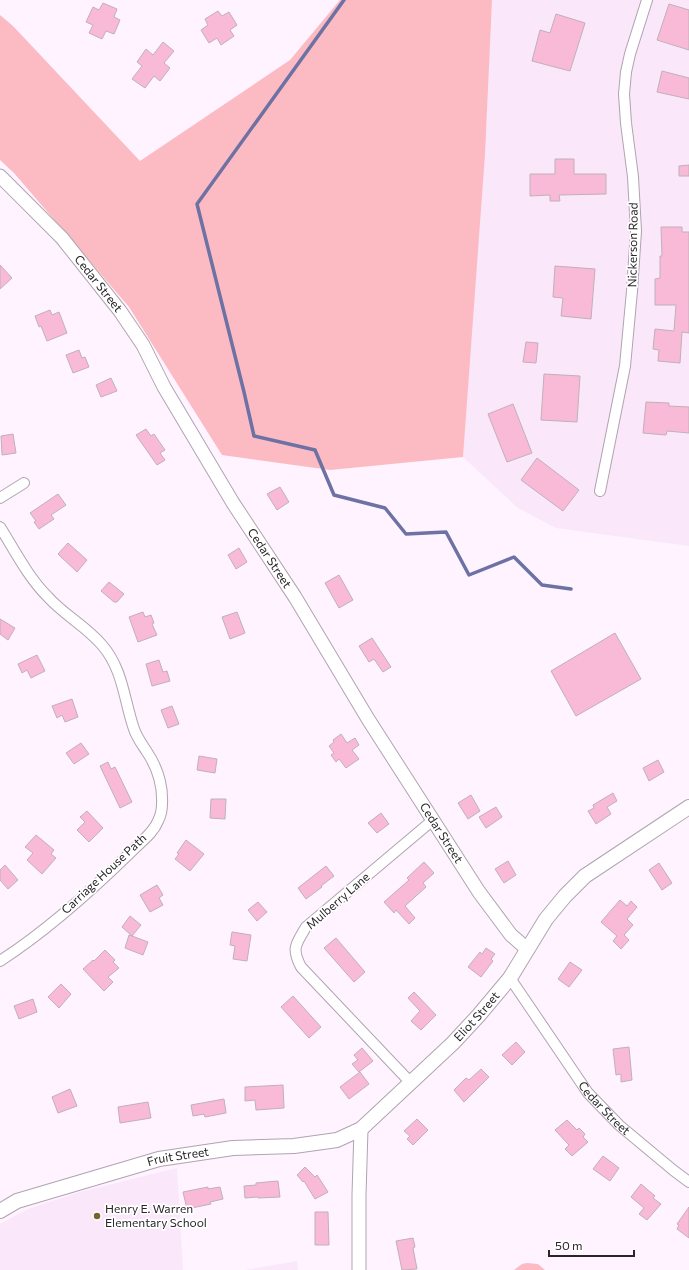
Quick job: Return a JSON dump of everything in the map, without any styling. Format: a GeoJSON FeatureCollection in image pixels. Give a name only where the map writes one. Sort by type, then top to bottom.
{"type":"FeatureCollection","features":[{"type":"Feature","properties":{"kind":"main road","name":"Eliot Street"},"geometry":{"type":"LineString","coordinates":[[361,1129],[453,1043],[478,1015],[510,978],[527,949],[554,910],[565,896],[585,876],[689,807]]}},
{"type":"Feature","properties":{"kind":"main road","name":"Fruit Street"},"geometry":{"type":"LineString","coordinates":[[0,1211],[17,1201],[159,1159],[233,1148],[294,1146],[338,1140],[361,1129]]}},
{"type":"Feature","properties":{"kind":"street","name":"Nickerson Road"},"geometry":{"type":"LineString","coordinates":[[600,491],[625,366],[633,284],[636,231],[633,176],[624,94],[626,72],[647,0]]}},
{"type":"Feature","properties":{"kind":"street","name":"Cedar Street"},"geometry":{"type":"LineString","coordinates":[[0,176],[62,238],[120,311],[143,345],[164,387],[233,503],[295,597],[368,719],[479,892],[511,935],[527,949]]}},
{"type":"Feature","properties":{"kind":"street"},"geometry":{"type":"LineString","coordinates":[[0,498],[24,483]]}},
{"type":"Feature","properties":{"kind":"street","name":"Carriage House Path"},"geometry":{"type":"LineString","coordinates":[[0,527],[29,573],[47,597],[84,627],[103,645],[113,661],[124,687],[128,712],[136,736],[157,768],[160,780],[162,803],[158,821],[148,835],[114,868],[51,923],[0,961]]}},
{"type":"Feature","properties":{"kind":"street","name":"Mulberry Lane"},"geometry":{"type":"LineString","coordinates":[[411,1082],[301,967],[296,958],[295,944],[306,927],[433,820]]}},
{"type":"Feature","properties":{"kind":"street","name":"Cedar Street"},"geometry":{"type":"LineString","coordinates":[[510,978],[588,1093],[619,1124],[689,1182]]}},
{"type":"Feature","properties":{"kind":"street"},"geometry":{"type":"LineString","coordinates":[[359,1270],[358,1195],[361,1129]]}},
{"type":"Feature","properties":{"kind":"shaded area"},"geometry":{"type":"Polygon","coordinates":[[[340,0],[492,0],[485,154],[463,457],[330,470],[222,455],[129,307],[14,173],[0,160],[0,15],[13,26],[140,161],[290,60],[340,0]]]}},
{"type":"Feature","properties":{"kind":"shaded area"},"geometry":{"type":"Polygon","coordinates":[[[492,0],[689,0],[689,546],[556,528],[518,508],[463,457],[492,0]]]}},
{"type":"Feature","properties":{"kind":"shaded area","name":"Henry E. Warren Elementary School"},"geometry":{"type":"Polygon","coordinates":[[[177,1168],[183,1270],[0,1270],[0,1224],[28,1209],[80,1192],[177,1168]]]}},
{"type":"Feature","properties":{"kind":"shaded area"},"geometry":{"type":"Polygon","coordinates":[[[297,1261],[298,1270],[246,1270],[297,1261]]]}},
{"type":"Feature","properties":{"kind":"shaded area"},"geometry":{"type":"Polygon","coordinates":[[[522,1264],[538,1264],[545,1270],[514,1270],[522,1264]]]}},
{"type":"Feature","properties":{"kind":"building"},"geometry":{"type":"Polygon","coordinates":[[[103,3],[117,9],[114,17],[120,20],[114,34],[106,31],[102,39],[89,33],[93,25],[86,22],[93,7],[99,10],[103,3]]]}},
{"type":"Feature","properties":{"kind":"building"},"geometry":{"type":"Polygon","coordinates":[[[669,4],[689,10],[689,50],[657,40],[669,4]]]}},
{"type":"Feature","properties":{"kind":"building"},"geometry":{"type":"Polygon","coordinates":[[[218,11],[222,16],[229,12],[237,25],[230,30],[234,36],[221,45],[217,38],[209,43],[201,30],[208,25],[205,19],[218,11]]]}},
{"type":"Feature","properties":{"kind":"building"},"geometry":{"type":"Polygon","coordinates":[[[556,14],[585,23],[570,71],[532,61],[540,30],[550,33],[556,14]]]}},
{"type":"Feature","properties":{"kind":"building"},"geometry":{"type":"Polygon","coordinates":[[[163,42],[174,51],[164,63],[170,68],[160,81],[154,76],[145,88],[132,79],[142,66],[137,62],[146,49],[153,55],[163,42]]]}},
{"type":"Feature","properties":{"kind":"building"},"geometry":{"type":"Polygon","coordinates":[[[662,71],[689,78],[689,99],[657,92],[662,71]]]}},
{"type":"Feature","properties":{"kind":"building"},"geometry":{"type":"Polygon","coordinates":[[[555,159],[574,159],[574,174],[606,174],[606,194],[559,195],[560,201],[550,201],[550,195],[530,196],[530,174],[555,174],[555,159]]]}},
{"type":"Feature","properties":{"kind":"building"},"geometry":{"type":"Polygon","coordinates":[[[689,165],[689,176],[679,176],[679,166],[689,165]]]}},
{"type":"Feature","properties":{"kind":"building"},"geometry":{"type":"Polygon","coordinates":[[[661,227],[682,227],[682,232],[689,232],[689,333],[682,332],[680,363],[658,361],[659,350],[653,349],[655,329],[674,331],[676,305],[655,305],[655,279],[660,278],[660,256],[662,256],[661,227]]]}},
{"type":"Feature","properties":{"kind":"building"},"geometry":{"type":"Polygon","coordinates":[[[0,265],[12,278],[0,289],[0,265]]]}},
{"type":"Feature","properties":{"kind":"building"},"geometry":{"type":"Polygon","coordinates":[[[555,266],[595,269],[591,319],[561,316],[563,298],[553,297],[555,266]]]}},
{"type":"Feature","properties":{"kind":"building"},"geometry":{"type":"Polygon","coordinates":[[[50,310],[52,315],[59,312],[67,333],[47,341],[35,316],[50,310]]]}},
{"type":"Feature","properties":{"kind":"building"},"geometry":{"type":"Polygon","coordinates":[[[526,342],[538,343],[536,363],[523,362],[526,342]]]}},
{"type":"Feature","properties":{"kind":"building"},"geometry":{"type":"Polygon","coordinates":[[[79,350],[82,358],[85,357],[89,367],[73,373],[66,355],[79,350]]]}},
{"type":"Feature","properties":{"kind":"building"},"geometry":{"type":"Polygon","coordinates":[[[544,374],[580,376],[577,422],[541,420],[544,374]]]}},
{"type":"Feature","properties":{"kind":"building"},"geometry":{"type":"Polygon","coordinates":[[[111,378],[117,391],[101,397],[96,385],[111,378]]]}},
{"type":"Feature","properties":{"kind":"building"},"geometry":{"type":"Polygon","coordinates":[[[646,402],[669,403],[669,406],[689,407],[689,433],[667,431],[666,435],[643,433],[646,402]]]}},
{"type":"Feature","properties":{"kind":"building"},"geometry":{"type":"Polygon","coordinates":[[[513,404],[532,453],[507,462],[488,414],[513,404]]]}},
{"type":"Feature","properties":{"kind":"building"},"geometry":{"type":"Polygon","coordinates":[[[146,429],[151,436],[154,434],[165,450],[160,453],[165,460],[157,465],[136,435],[146,429]]]}},
{"type":"Feature","properties":{"kind":"building"},"geometry":{"type":"Polygon","coordinates":[[[13,434],[16,453],[2,455],[1,436],[13,434]]]}},
{"type":"Feature","properties":{"kind":"building"},"geometry":{"type":"Polygon","coordinates":[[[537,458],[579,490],[563,511],[521,480],[537,458]]]}},
{"type":"Feature","properties":{"kind":"building"},"geometry":{"type":"Polygon","coordinates":[[[280,487],[289,502],[277,510],[267,494],[280,487]]]}},
{"type":"Feature","properties":{"kind":"building"},"geometry":{"type":"Polygon","coordinates":[[[58,494],[66,505],[51,515],[54,519],[39,529],[34,522],[36,521],[30,513],[58,494]]]}},
{"type":"Feature","properties":{"kind":"building"},"geometry":{"type":"Polygon","coordinates":[[[68,543],[87,560],[77,572],[58,554],[68,543]]]}},
{"type":"Feature","properties":{"kind":"building"},"geometry":{"type":"Polygon","coordinates":[[[239,548],[247,562],[236,569],[228,555],[239,548]]]}},
{"type":"Feature","properties":{"kind":"building"},"geometry":{"type":"Polygon","coordinates":[[[339,575],[353,600],[339,608],[325,583],[339,575]]]}},
{"type":"Feature","properties":{"kind":"building"},"geometry":{"type":"Polygon","coordinates":[[[109,582],[124,594],[117,602],[114,602],[101,591],[109,582]]]}},
{"type":"Feature","properties":{"kind":"building"},"geometry":{"type":"Polygon","coordinates":[[[143,612],[145,617],[151,615],[154,623],[152,624],[157,635],[138,642],[129,617],[143,612]]]}},
{"type":"Feature","properties":{"kind":"building"},"geometry":{"type":"Polygon","coordinates":[[[237,612],[245,633],[230,639],[222,617],[237,612]]]}},
{"type":"Feature","properties":{"kind":"building"},"geometry":{"type":"Polygon","coordinates":[[[0,619],[15,628],[8,640],[0,634],[0,619]]]}},
{"type":"Feature","properties":{"kind":"building"},"geometry":{"type":"Polygon","coordinates":[[[615,633],[641,679],[576,716],[551,671],[615,633]]]}},
{"type":"Feature","properties":{"kind":"building"},"geometry":{"type":"Polygon","coordinates":[[[372,638],[391,667],[383,672],[374,659],[369,662],[359,646],[372,638]]]}},
{"type":"Feature","properties":{"kind":"building"},"geometry":{"type":"Polygon","coordinates":[[[37,655],[45,671],[31,678],[27,670],[22,673],[18,664],[37,655]]]}},
{"type":"Feature","properties":{"kind":"building"},"geometry":{"type":"Polygon","coordinates":[[[159,660],[163,672],[167,671],[170,681],[152,686],[146,664],[159,660]]]}},
{"type":"Feature","properties":{"kind":"building"},"geometry":{"type":"Polygon","coordinates":[[[72,699],[78,717],[65,722],[62,715],[57,718],[52,706],[72,699]]]}},
{"type":"Feature","properties":{"kind":"building"},"geometry":{"type":"Polygon","coordinates":[[[172,706],[179,724],[168,728],[161,710],[172,706]]]}},
{"type":"Feature","properties":{"kind":"building"},"geometry":{"type":"Polygon","coordinates":[[[341,734],[347,743],[355,738],[359,745],[352,750],[359,759],[346,768],[339,759],[336,762],[331,755],[334,753],[329,746],[334,742],[333,740],[341,734]]]}},
{"type":"Feature","properties":{"kind":"building"},"geometry":{"type":"Polygon","coordinates":[[[81,743],[89,754],[74,764],[66,753],[81,743]]]}},
{"type":"Feature","properties":{"kind":"building"},"geometry":{"type":"Polygon","coordinates":[[[199,756],[217,759],[215,773],[197,770],[199,756]]]}},
{"type":"Feature","properties":{"kind":"building"},"geometry":{"type":"Polygon","coordinates":[[[658,760],[664,772],[649,781],[643,768],[658,760]]]}},
{"type":"Feature","properties":{"kind":"building"},"geometry":{"type":"Polygon","coordinates":[[[108,762],[111,769],[115,767],[132,802],[120,808],[100,766],[108,762]]]}},
{"type":"Feature","properties":{"kind":"building"},"geometry":{"type":"Polygon","coordinates":[[[613,793],[617,801],[607,807],[611,814],[596,824],[588,811],[594,808],[593,805],[613,793]]]}},
{"type":"Feature","properties":{"kind":"building"},"geometry":{"type":"Polygon","coordinates":[[[471,795],[480,811],[468,819],[458,803],[471,795]]]}},
{"type":"Feature","properties":{"kind":"building"},"geometry":{"type":"Polygon","coordinates":[[[211,799],[226,799],[225,819],[210,818],[211,799]]]}},
{"type":"Feature","properties":{"kind":"building"},"geometry":{"type":"Polygon","coordinates":[[[496,807],[502,817],[486,828],[479,817],[496,807]]]}},
{"type":"Feature","properties":{"kind":"building"},"geometry":{"type":"Polygon","coordinates":[[[87,811],[103,828],[89,842],[77,830],[85,822],[80,817],[87,811]]]}},
{"type":"Feature","properties":{"kind":"building"},"geometry":{"type":"Polygon","coordinates":[[[381,813],[389,824],[377,833],[368,823],[381,813]]]}},
{"type":"Feature","properties":{"kind":"building"},"geometry":{"type":"Polygon","coordinates":[[[36,835],[54,850],[51,854],[56,858],[42,874],[27,860],[33,853],[25,847],[36,835]]]}},
{"type":"Feature","properties":{"kind":"building"},"geometry":{"type":"Polygon","coordinates":[[[186,840],[204,854],[190,871],[175,859],[179,854],[177,853],[186,840]]]}},
{"type":"Feature","properties":{"kind":"building"},"geometry":{"type":"Polygon","coordinates":[[[508,861],[516,875],[504,883],[495,869],[508,861]]]}},
{"type":"Feature","properties":{"kind":"building"},"geometry":{"type":"Polygon","coordinates":[[[424,862],[434,873],[423,883],[426,887],[405,906],[415,918],[409,924],[396,910],[394,913],[384,902],[409,880],[407,878],[424,862]]]}},
{"type":"Feature","properties":{"kind":"building"},"geometry":{"type":"Polygon","coordinates":[[[659,863],[672,883],[662,890],[649,870],[659,863]]]}},
{"type":"Feature","properties":{"kind":"building"},"geometry":{"type":"Polygon","coordinates":[[[5,865],[18,880],[8,889],[0,880],[0,870],[5,865]]]}},
{"type":"Feature","properties":{"kind":"building"},"geometry":{"type":"Polygon","coordinates":[[[326,866],[334,876],[306,899],[298,888],[326,866]]]}},
{"type":"Feature","properties":{"kind":"building"},"geometry":{"type":"Polygon","coordinates":[[[157,885],[163,895],[159,898],[163,905],[150,912],[140,895],[157,885]]]}},
{"type":"Feature","properties":{"kind":"building"},"geometry":{"type":"Polygon","coordinates":[[[620,900],[627,906],[631,901],[637,907],[627,919],[633,925],[624,935],[629,940],[621,949],[613,941],[617,936],[601,922],[620,900]]]}},
{"type":"Feature","properties":{"kind":"building"},"geometry":{"type":"Polygon","coordinates":[[[258,902],[267,912],[257,921],[248,910],[258,902]]]}},
{"type":"Feature","properties":{"kind":"building"},"geometry":{"type":"Polygon","coordinates":[[[130,916],[141,925],[132,936],[122,927],[130,916]]]}},
{"type":"Feature","properties":{"kind":"building"},"geometry":{"type":"Polygon","coordinates":[[[232,932],[251,935],[247,961],[233,959],[235,946],[230,945],[232,932]]]}},
{"type":"Feature","properties":{"kind":"building"},"geometry":{"type":"Polygon","coordinates":[[[129,935],[148,942],[143,955],[125,948],[129,935]]]}},
{"type":"Feature","properties":{"kind":"building"},"geometry":{"type":"Polygon","coordinates":[[[336,938],[365,972],[354,982],[324,948],[336,938]]]}},
{"type":"Feature","properties":{"kind":"building"},"geometry":{"type":"Polygon","coordinates":[[[486,948],[495,954],[491,959],[493,961],[481,977],[468,967],[480,952],[482,954],[486,948]]]}},
{"type":"Feature","properties":{"kind":"building"},"geometry":{"type":"Polygon","coordinates":[[[105,950],[115,960],[113,962],[119,968],[108,977],[113,982],[104,991],[83,969],[105,950]]]}},
{"type":"Feature","properties":{"kind":"building"},"geometry":{"type":"Polygon","coordinates":[[[570,962],[582,970],[569,987],[558,979],[570,962]]]}},
{"type":"Feature","properties":{"kind":"building"},"geometry":{"type":"Polygon","coordinates":[[[61,984],[71,994],[59,1008],[48,997],[61,984]]]}},
{"type":"Feature","properties":{"kind":"building"},"geometry":{"type":"Polygon","coordinates":[[[414,992],[436,1015],[421,1030],[411,1021],[420,1011],[408,998],[414,992]]]}},
{"type":"Feature","properties":{"kind":"building"},"geometry":{"type":"Polygon","coordinates":[[[293,996],[321,1027],[309,1038],[281,1007],[293,996]]]}},
{"type":"Feature","properties":{"kind":"building"},"geometry":{"type":"Polygon","coordinates":[[[33,999],[37,1012],[19,1019],[14,1006],[33,999]]]}},
{"type":"Feature","properties":{"kind":"building"},"geometry":{"type":"Polygon","coordinates":[[[516,1042],[525,1052],[512,1065],[502,1055],[516,1042]]]}},
{"type":"Feature","properties":{"kind":"building"},"geometry":{"type":"Polygon","coordinates":[[[629,1047],[632,1080],[621,1082],[621,1074],[616,1075],[613,1049],[629,1047]]]}},
{"type":"Feature","properties":{"kind":"building"},"geometry":{"type":"Polygon","coordinates":[[[362,1048],[373,1061],[359,1072],[352,1064],[358,1060],[354,1055],[362,1048]]]}},
{"type":"Feature","properties":{"kind":"building"},"geometry":{"type":"Polygon","coordinates":[[[481,1069],[489,1077],[464,1102],[454,1090],[466,1078],[469,1080],[481,1069]]]}},
{"type":"Feature","properties":{"kind":"building"},"geometry":{"type":"Polygon","coordinates":[[[360,1072],[369,1084],[349,1099],[340,1087],[360,1072]]]}},
{"type":"Feature","properties":{"kind":"building"},"geometry":{"type":"Polygon","coordinates":[[[283,1085],[284,1108],[256,1110],[255,1100],[245,1101],[245,1087],[283,1085]]]}},
{"type":"Feature","properties":{"kind":"building"},"geometry":{"type":"Polygon","coordinates":[[[70,1089],[77,1106],[58,1113],[52,1097],[70,1089]]]}},
{"type":"Feature","properties":{"kind":"building"},"geometry":{"type":"Polygon","coordinates":[[[224,1099],[226,1113],[205,1117],[204,1114],[193,1116],[191,1105],[224,1099]]]}},
{"type":"Feature","properties":{"kind":"building"},"geometry":{"type":"Polygon","coordinates":[[[148,1102],[151,1118],[120,1123],[118,1107],[148,1102]]]}},
{"type":"Feature","properties":{"kind":"building"},"geometry":{"type":"Polygon","coordinates":[[[417,1119],[428,1130],[413,1145],[407,1139],[410,1136],[404,1131],[417,1119]]]}},
{"type":"Feature","properties":{"kind":"building"},"geometry":{"type":"Polygon","coordinates":[[[567,1120],[577,1130],[579,1128],[585,1134],[583,1137],[588,1142],[572,1156],[565,1149],[569,1145],[555,1130],[567,1120]]]}},
{"type":"Feature","properties":{"kind":"building"},"geometry":{"type":"Polygon","coordinates":[[[603,1156],[619,1168],[610,1181],[593,1169],[603,1156]]]}},
{"type":"Feature","properties":{"kind":"building"},"geometry":{"type":"Polygon","coordinates":[[[305,1167],[315,1177],[317,1175],[328,1192],[315,1199],[304,1181],[303,1182],[297,1175],[305,1167]]]}},
{"type":"Feature","properties":{"kind":"building"},"geometry":{"type":"Polygon","coordinates":[[[278,1181],[280,1197],[245,1198],[244,1186],[256,1185],[256,1183],[278,1181]]]}},
{"type":"Feature","properties":{"kind":"building"},"geometry":{"type":"Polygon","coordinates":[[[641,1184],[655,1196],[653,1198],[661,1204],[647,1220],[639,1214],[644,1208],[631,1197],[641,1184]]]}},
{"type":"Feature","properties":{"kind":"building"},"geometry":{"type":"Polygon","coordinates":[[[208,1187],[208,1189],[220,1187],[223,1199],[210,1202],[211,1204],[187,1209],[183,1192],[208,1187]]]}},
{"type":"Feature","properties":{"kind":"building"},"geometry":{"type":"Polygon","coordinates":[[[689,1207],[689,1238],[677,1229],[679,1225],[677,1224],[689,1207]]]}},
{"type":"Feature","properties":{"kind":"building"},"geometry":{"type":"Polygon","coordinates":[[[315,1212],[328,1212],[329,1245],[315,1245],[315,1212]]]}},
{"type":"Feature","properties":{"kind":"building"},"geometry":{"type":"Polygon","coordinates":[[[413,1238],[415,1247],[413,1248],[417,1269],[402,1270],[396,1241],[413,1238]]]}},
{"type":"Feature","properties":{"kind":"waterway"},"geometry":{"type":"LineString","coordinates":[[344,0],[197,204],[254,436],[315,450],[334,495],[385,508],[406,534],[446,532],[469,575],[514,557],[542,585],[571,589]]}},
{"type":"Feature","properties":{"kind":"place","name":"Henry E. Warren Elementary School"},"geometry":{"type":"Point","coordinates":[97,1216]}}]}
